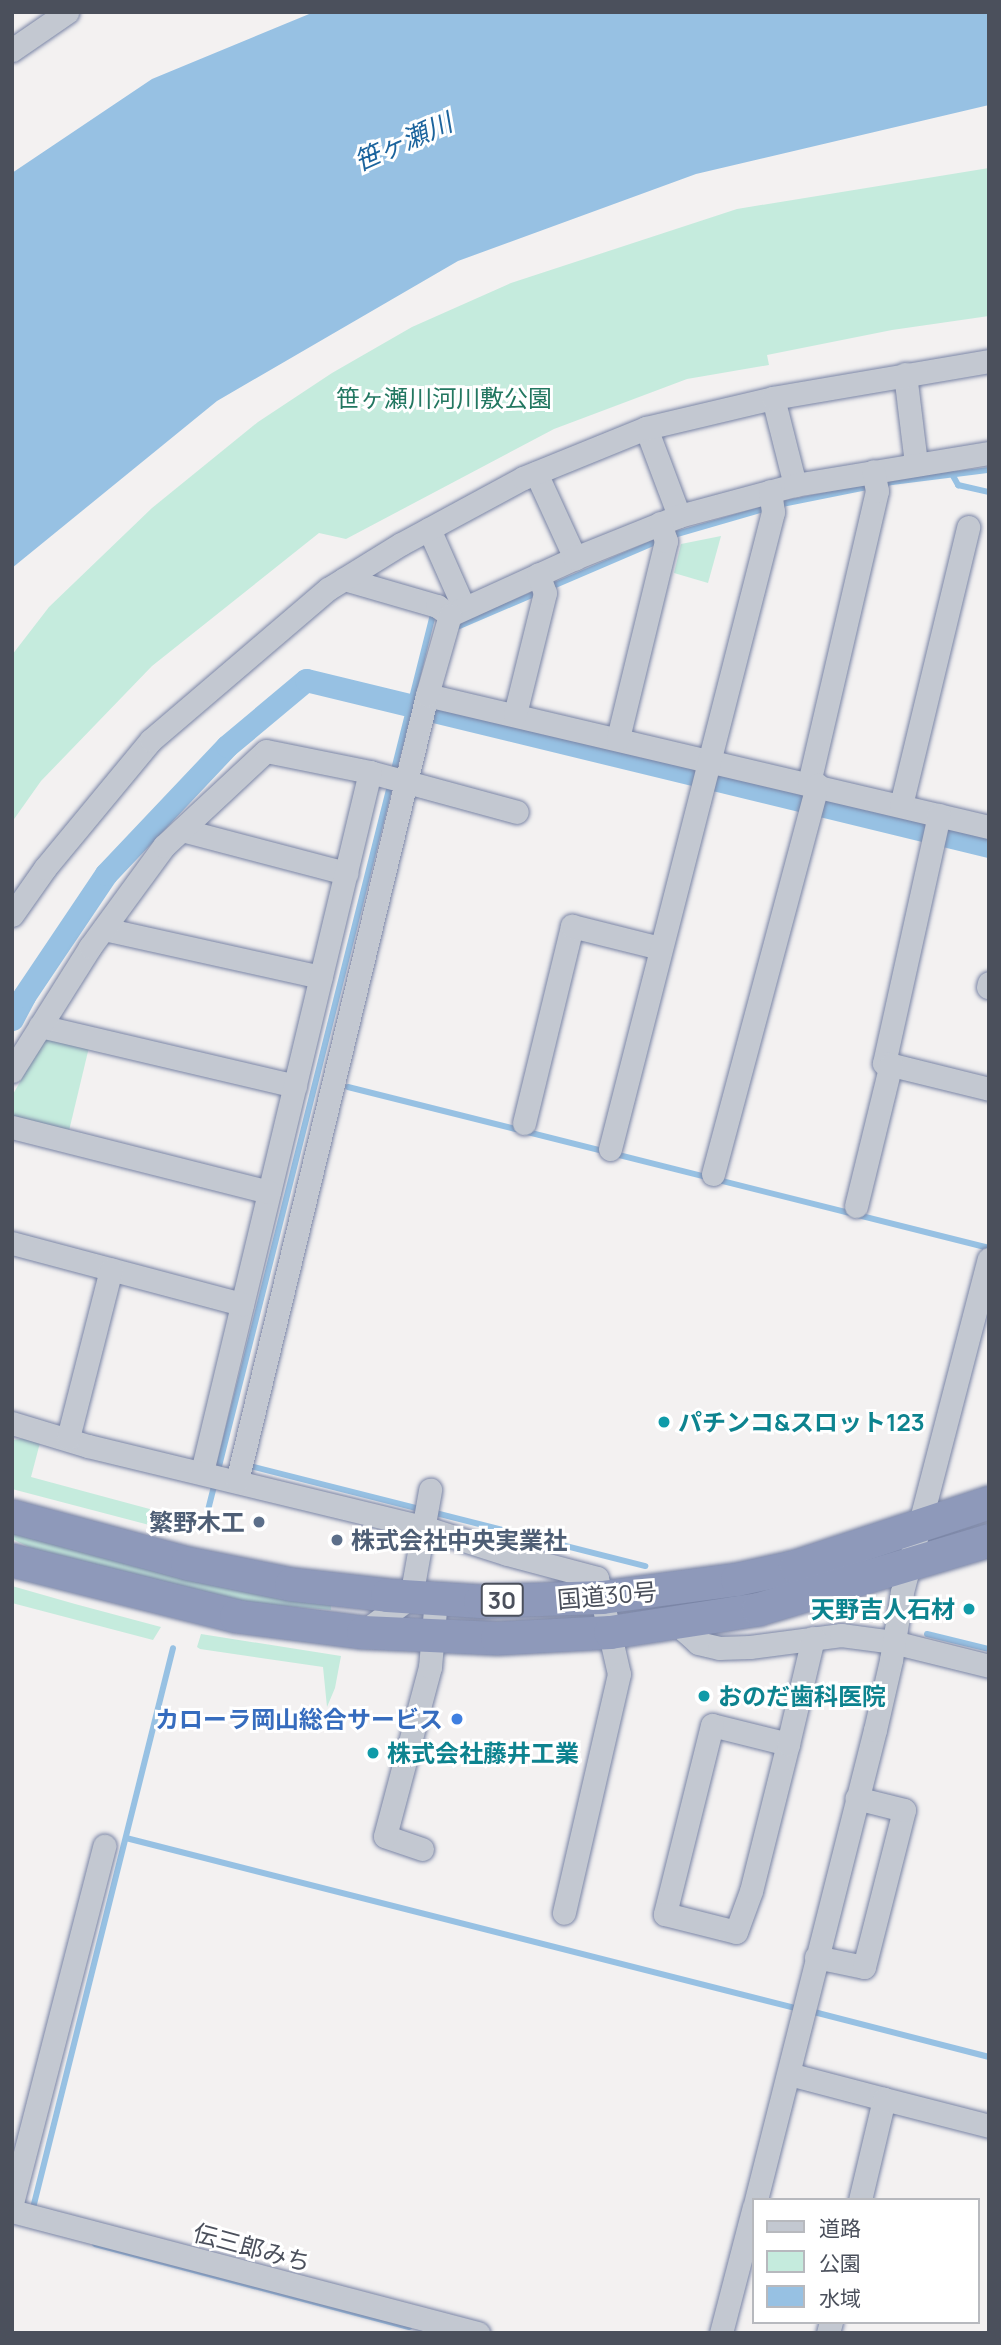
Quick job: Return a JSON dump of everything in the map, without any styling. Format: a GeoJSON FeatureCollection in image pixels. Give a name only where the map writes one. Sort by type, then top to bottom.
{"type":"FeatureCollection","features":[{"type":"Feature","properties":{"kind":"highway","name":"国道30号"},"geometry":{"type":"LineString","coordinates":[[615,1619],[737,1579],[796,1566],[989,1502]]}},
{"type":"Feature","properties":{"kind":"highway","name":"国道30号"},"geometry":{"type":"LineString","coordinates":[[12,1516],[187,1563],[429,1612]]}},
{"type":"Feature","properties":{"kind":"highway","name":"国道30号"},"geometry":{"type":"LineString","coordinates":[[12,1560],[236,1616],[363,1632],[429,1612],[480,1601],[615,1619],[676,1623],[758,1609],[989,1540]]}},
{"type":"Feature","properties":{"kind":"street"},"geometry":{"type":"LineString","coordinates":[[12,50],[67,12]]}},
{"type":"Feature","properties":{"kind":"street"},"geometry":{"type":"LineString","coordinates":[[12,915],[54,857],[151,740],[231,669],[344,579],[429,529],[536,473],[646,428],[773,398],[989,361]]}},
{"type":"Feature","properties":{"kind":"street"},"geometry":{"type":"LineString","coordinates":[[905,374],[916,464]]}},
{"type":"Feature","properties":{"kind":"street"},"geometry":{"type":"LineString","coordinates":[[773,398],[795,485]]}},
{"type":"Feature","properties":{"kind":"street"},"geometry":{"type":"LineString","coordinates":[[618,738],[667,529],[646,428]]}},
{"type":"Feature","properties":{"kind":"street"},"geometry":{"type":"LineString","coordinates":[[226,1473],[242,1304],[346,873],[424,705],[446,621],[457,612],[542,583],[575,558],[667,529],[772,501],[795,485],[875,480],[916,464],[989,453]]}},
{"type":"Feature","properties":{"kind":"street"},"geometry":{"type":"LineString","coordinates":[[536,473],[575,558]]}},
{"type":"Feature","properties":{"kind":"street"},"geometry":{"type":"LineString","coordinates":[[713,1174],[813,794],[875,480]]}},
{"type":"Feature","properties":{"kind":"street"},"geometry":{"type":"LineString","coordinates":[[610,1149],[772,501]]}},
{"type":"Feature","properties":{"kind":"street"},"geometry":{"type":"LineString","coordinates":[[901,806],[968,527]]}},
{"type":"Feature","properties":{"kind":"street"},"geometry":{"type":"LineString","coordinates":[[429,529],[457,612]]}},
{"type":"Feature","properties":{"kind":"street"},"geometry":{"type":"LineString","coordinates":[[344,579],[457,612]]}},
{"type":"Feature","properties":{"kind":"street"},"geometry":{"type":"LineString","coordinates":[[515,714],[542,583]]}},
{"type":"Feature","properties":{"kind":"street"},"geometry":{"type":"LineString","coordinates":[[424,705],[515,714],[618,738],[706,771],[813,794],[901,806],[937,827],[989,827]]}},
{"type":"Feature","properties":{"kind":"street"},"geometry":{"type":"LineString","coordinates":[[12,1071],[104,929],[164,846],[267,751],[390,777],[517,812]]}},
{"type":"Feature","properties":{"kind":"street"},"geometry":{"type":"LineString","coordinates":[[226,1473],[390,777]]}},
{"type":"Feature","properties":{"kind":"street"},"geometry":{"type":"LineString","coordinates":[[937,827],[884,1063],[989,1089]]}},
{"type":"Feature","properties":{"kind":"street"},"geometry":{"type":"LineString","coordinates":[[182,830],[346,873]]}},
{"type":"Feature","properties":{"kind":"street"},"geometry":{"type":"LineString","coordinates":[[524,1123],[572,926],[660,948]]}},
{"type":"Feature","properties":{"kind":"street"},"geometry":{"type":"LineString","coordinates":[[104,929],[321,977]]}},
{"type":"Feature","properties":{"kind":"street"},"geometry":{"type":"LineString","coordinates":[[40,1026],[295,1086]]}},
{"type":"Feature","properties":{"kind":"street"},"geometry":{"type":"LineString","coordinates":[[856,1206],[891,1064]]}},
{"type":"Feature","properties":{"kind":"street"},"geometry":{"type":"LineString","coordinates":[[12,1127],[269,1192]]}},
{"type":"Feature","properties":{"kind":"street"},"geometry":{"type":"LineString","coordinates":[[14,1251],[111,1269],[242,1304]]}},
{"type":"Feature","properties":{"kind":"street"},"geometry":{"type":"LineString","coordinates":[[757,2198],[789,2074],[911,1565],[989,1259]]}},
{"type":"Feature","properties":{"kind":"street"},"geometry":{"type":"LineString","coordinates":[[68,1437],[111,1269]]}},
{"type":"Feature","properties":{"kind":"street"},"geometry":{"type":"LineString","coordinates":[[13,1424],[68,1437],[88,1446],[426,1509],[507,1554],[597,1578],[615,1619],[619,1674],[564,1913]]}},
{"type":"Feature","properties":{"kind":"street"},"geometry":{"type":"LineString","coordinates":[[422,1849],[385,1836],[430,1667],[426,1509]]}},
{"type":"Feature","properties":{"kind":"street"},"geometry":{"type":"LineString","coordinates":[[363,1632],[429,1612]]}},
{"type":"Feature","properties":{"kind":"street"},"geometry":{"type":"LineString","coordinates":[[676,1623],[698,1643],[719,1648],[841,1634],[893,1642],[989,1666]]}},
{"type":"Feature","properties":{"kind":"street"},"geometry":{"type":"LineString","coordinates":[[788,1744],[712,1725],[665,1913],[736,1932],[751,1891],[788,1744],[813,1638]]}},
{"type":"Feature","properties":{"kind":"street"},"geometry":{"type":"LineString","coordinates":[[816,1957],[864,1967],[904,1811],[856,1798]]}},
{"type":"Feature","properties":{"kind":"street"},"geometry":{"type":"LineString","coordinates":[[12,2203],[104,1846]]}},
{"type":"Feature","properties":{"kind":"street"},"geometry":{"type":"LineString","coordinates":[[789,2074],[989,2126]]}},
{"type":"Feature","properties":{"kind":"street"},"geometry":{"type":"LineString","coordinates":[[860,2198],[884,2099]]}},
{"type":"Feature","properties":{"kind":"street","name":"伝三郎みち"},"geometry":{"type":"LineString","coordinates":[[12,2211],[478,2333]]}},
{"type":"Feature","properties":{"kind":"street"},"geometry":{"type":"LineString","coordinates":[[721,2333],[752,2214]]}},
{"type":"Feature","properties":{"kind":"green space","name":"笹ヶ瀬川河川敷公園"},"geometry":{"type":"Polygon","coordinates":[[[989,168],[989,316],[892,330],[767,355],[769,365],[687,379],[554,429],[346,539],[319,533],[152,666],[41,781],[12,822],[12,655],[49,607],[152,508],[258,422],[332,373],[412,327],[511,283],[737,209],[989,168]]]}},
{"type":"Feature","properties":{"kind":"green space"},"geometry":{"type":"Polygon","coordinates":[[[721,536],[708,583],[674,573],[681,544],[721,536]]]}},
{"type":"Feature","properties":{"kind":"green space"},"geometry":{"type":"Polygon","coordinates":[[[46,1036],[90,1043],[68,1135],[12,1121],[12,1096],[46,1036]]]}},
{"type":"Feature","properties":{"kind":"green space"},"geometry":{"type":"Polygon","coordinates":[[[35,1437],[41,1439],[31,1477],[183,1518],[181,1529],[176,1532],[12,1489],[12,1440],[35,1437]]]}},
{"type":"Feature","properties":{"kind":"green space"},"geometry":{"type":"Polygon","coordinates":[[[12,1530],[331,1605],[331,1610],[247,1603],[37,1551],[12,1539],[12,1530]]]}},
{"type":"Feature","properties":{"kind":"green space"},"geometry":{"type":"Polygon","coordinates":[[[12,1586],[161,1627],[153,1640],[12,1603],[12,1586]]]}},
{"type":"Feature","properties":{"kind":"green space"},"geometry":{"type":"Polygon","coordinates":[[[201,1634],[341,1656],[335,1688],[327,1707],[323,1667],[200,1649],[197,1647],[201,1634]]]}},
{"type":"Feature","properties":{"kind":"water","name":"笹ヶ瀬川"},"geometry":{"type":"Polygon","coordinates":[[[314,12],[989,12],[989,105],[696,174],[458,261],[217,401],[12,568],[12,173],[152,79],[314,12]]]}},
{"type":"Feature","properties":{"kind":"waterway"},"geometry":{"type":"LineString","coordinates":[[777,505],[892,482],[989,470]]}},
{"type":"Feature","properties":{"kind":"waterway"},"geometry":{"type":"LineString","coordinates":[[952,474],[958,485],[989,492]]}},
{"type":"Feature","properties":{"kind":"waterway"},"geometry":{"type":"LineString","coordinates":[[670,536],[767,508]]}},
{"type":"Feature","properties":{"kind":"waterway"},"geometry":{"type":"LineString","coordinates":[[457,627],[660,540]]}},
{"type":"Feature","properties":{"kind":"waterway"},"geometry":{"type":"LineString","coordinates":[[204,1526],[432,618]]}},
{"type":"Feature","properties":{"kind":"waterway"},"geometry":{"type":"LineString","coordinates":[[12,1019],[24,996],[106,874],[227,746],[306,680],[989,846]]}},
{"type":"Feature","properties":{"kind":"waterway"},"geometry":{"type":"LineString","coordinates":[[348,1087],[989,1248]]}},
{"type":"Feature","properties":{"kind":"waterway"},"geometry":{"type":"LineString","coordinates":[[246,1465],[645,1566]]}},
{"type":"Feature","properties":{"kind":"waterway"},"geometry":{"type":"LineString","coordinates":[[927,1634],[989,1649]]}},
{"type":"Feature","properties":{"kind":"waterway"},"geometry":{"type":"LineString","coordinates":[[33,2208],[173,1648]]}},
{"type":"Feature","properties":{"kind":"waterway"},"geometry":{"type":"LineString","coordinates":[[126,1838],[799,2009]]}},
{"type":"Feature","properties":{"kind":"waterway"},"geometry":{"type":"LineString","coordinates":[[810,2011],[989,2057]]}},
{"type":"Feature","properties":{"kind":"waterway"},"geometry":{"type":"LineString","coordinates":[[95,2244],[409,2327]]}},
{"type":"Feature","properties":{"kind":"place","name":"パチンコ&スロット123"},"geometry":{"type":"Point","coordinates":[664,1422]}},
{"type":"Feature","properties":{"kind":"place","name":"繁野木工"},"geometry":{"type":"Point","coordinates":[259,1522]}},
{"type":"Feature","properties":{"kind":"place","name":"株式会社中央実業社"},"geometry":{"type":"Point","coordinates":[337,1540]}},
{"type":"Feature","properties":{"kind":"place","name":"天野吉人石材"},"geometry":{"type":"Point","coordinates":[969,1609]}},
{"type":"Feature","properties":{"kind":"place","name":"おのだ歯科医院"},"geometry":{"type":"Point","coordinates":[704,1696]}},
{"type":"Feature","properties":{"kind":"place","name":"カローラ岡山総合サービス"},"geometry":{"type":"Point","coordinates":[457,1719]}},
{"type":"Feature","properties":{"kind":"place","name":"株式会社藤井工業"},"geometry":{"type":"Point","coordinates":[373,1753]}}]}
